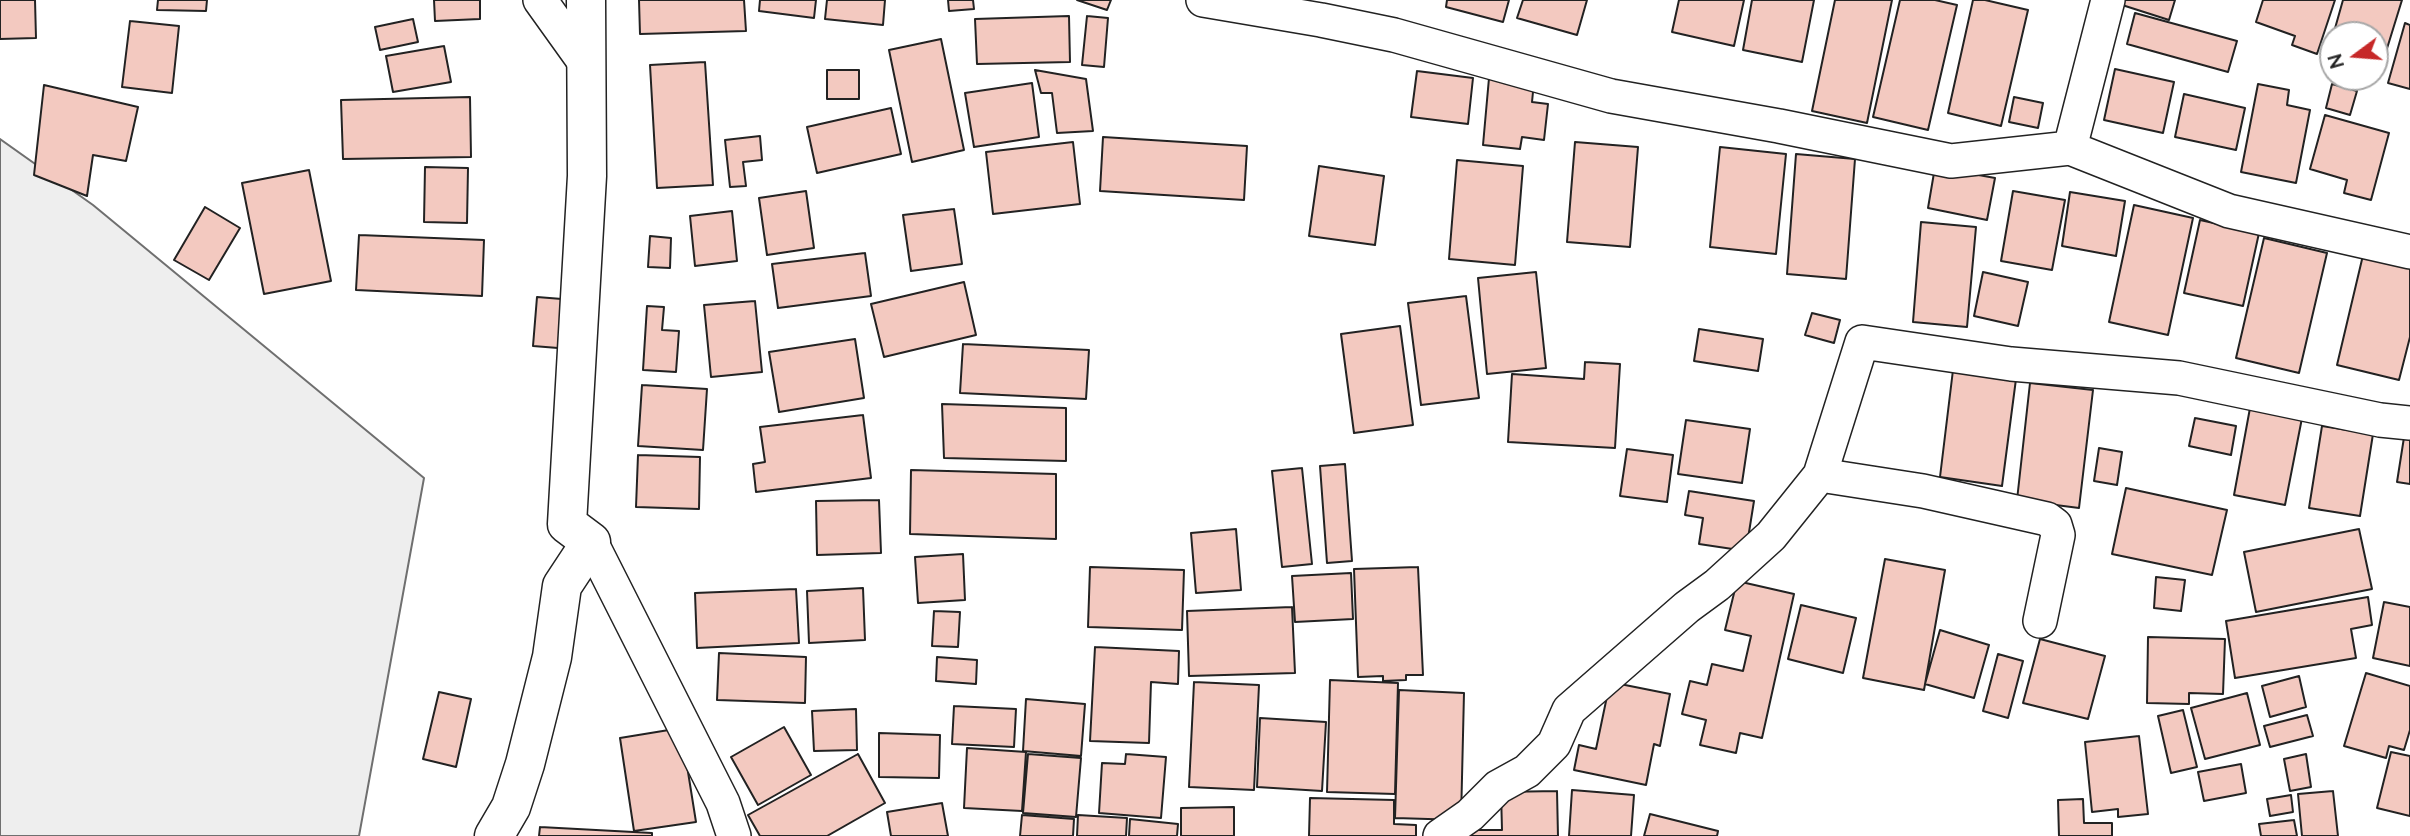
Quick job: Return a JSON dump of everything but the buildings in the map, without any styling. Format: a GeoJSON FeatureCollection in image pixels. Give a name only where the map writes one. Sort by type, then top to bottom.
{"type":"FeatureCollection","features":[{"type":"Feature","properties":{"kind":"street"},"geometry":{"type":"LineString","coordinates":[[540,0],[588,67]]}},
{"type":"Feature","properties":{"kind":"street"},"geometry":{"type":"LineString","coordinates":[[586,0],[587,176],[567,524],[591,542],[723,803],[734,836]]}},
{"type":"Feature","properties":{"kind":"street"},"geometry":{"type":"LineString","coordinates":[[1203,0],[1394,35],[1611,96],[1951,161],[2070,148],[2229,211],[2410,252]]}},
{"type":"Feature","properties":{"kind":"street"},"geometry":{"type":"LineString","coordinates":[[2070,148],[2108,0]]}},
{"type":"Feature","properties":{"kind":"street"},"geometry":{"type":"LineString","coordinates":[[1440,836],[1470,815],[1498,787],[1527,771],[1554,744],[1569,710],[1771,536],[1820,475],[1862,342],[2011,364],[2179,379],[2380,420],[2410,423]]}},
{"type":"Feature","properties":{"kind":"street"},"geometry":{"type":"LineString","coordinates":[[1820,475],[1923,491],[2047,519],[2055,525],[2058,535],[2040,621]]}},
{"type":"Feature","properties":{"kind":"street"},"geometry":{"type":"LineString","coordinates":[[494,836],[511,807],[528,752],[552,657],[562,586],[591,542]]}},
{"type":"Feature","properties":{"kind":"shaded area"},"geometry":{"type":"Polygon","coordinates":[[[0,139],[93,205],[424,478],[359,836],[0,836],[0,139]]]}}]}
